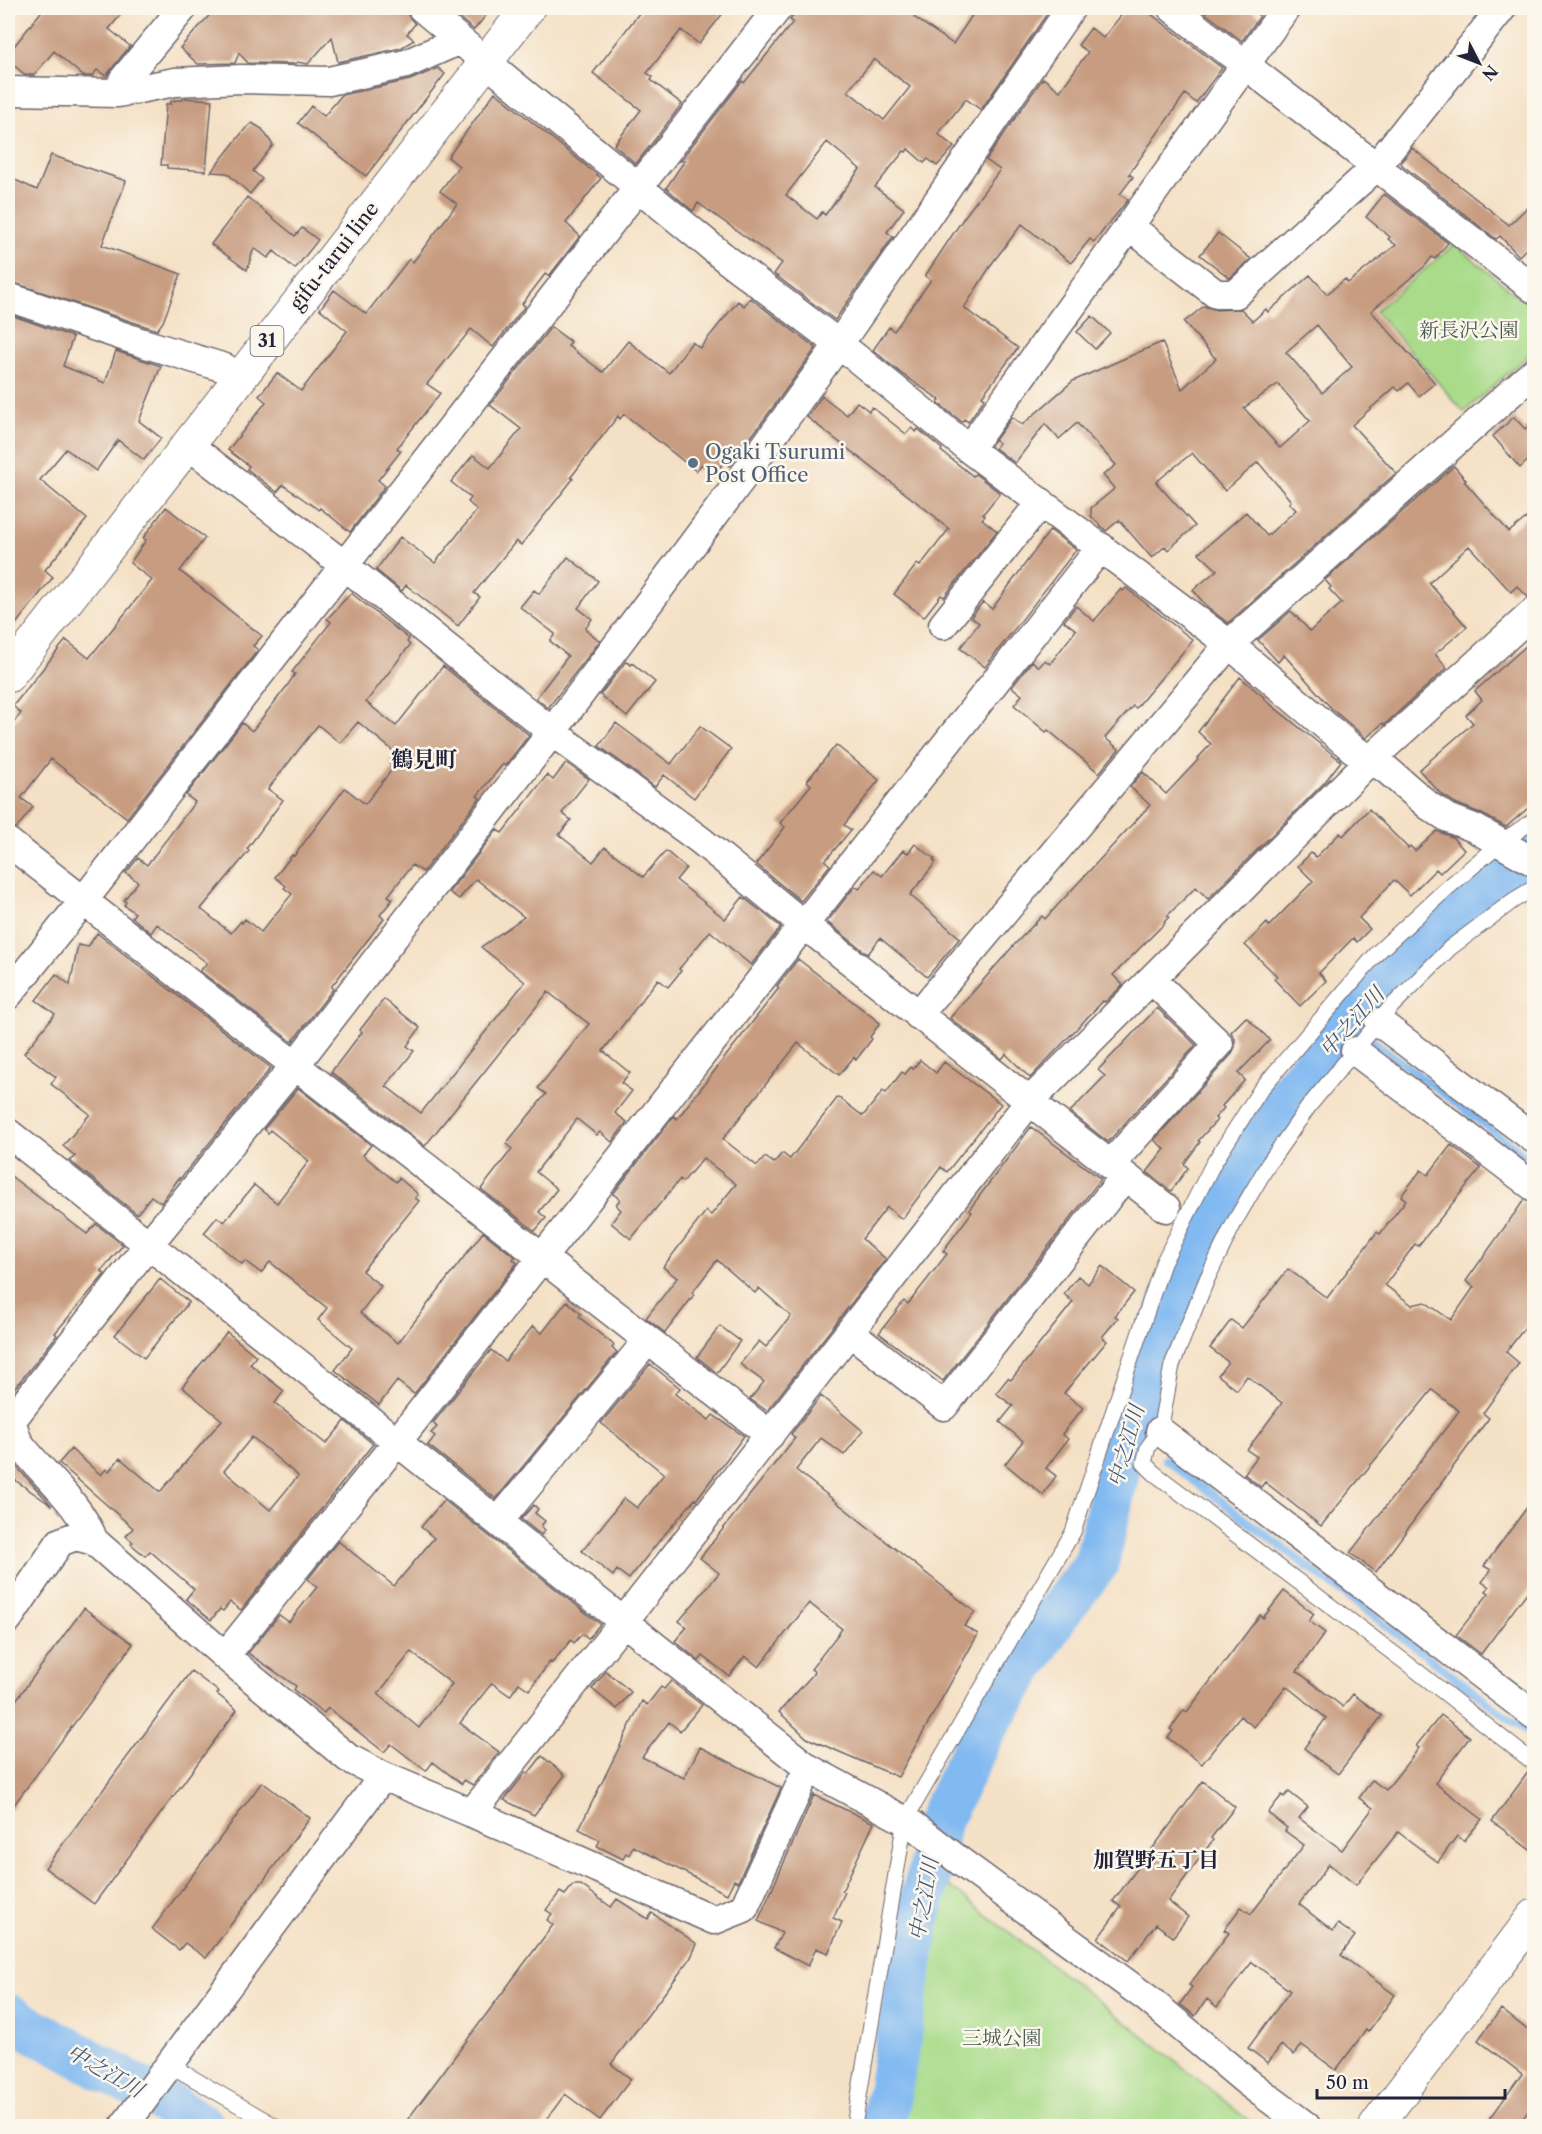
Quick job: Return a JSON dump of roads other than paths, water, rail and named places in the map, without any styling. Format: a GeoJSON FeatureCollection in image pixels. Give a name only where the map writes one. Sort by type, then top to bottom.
{"type":"FeatureCollection","features":[{"type":"Feature","properties":{"kind":"main road","name":"gifu-tarui line"},"geometry":{"type":"LineString","coordinates":[[8,676],[528,8]]}},
{"type":"Feature","properties":{"kind":"main road"},"geometry":{"type":"LineString","coordinates":[[1376,2127],[1534,1916]]}},
{"type":"Feature","properties":{"kind":"street"},"geometry":{"type":"LineString","coordinates":[[118,93],[123,80],[183,8]]}},
{"type":"Feature","properties":{"kind":"street"},"geometry":{"type":"LineString","coordinates":[[422,8],[726,259],[839,344],[969,449],[1229,644],[1353,749],[1371,759],[1429,806],[1448,818],[1474,828],[1534,862]]}},
{"type":"Feature","properties":{"kind":"street"},"geometry":{"type":"LineString","coordinates":[[8,995],[778,8]]}},
{"type":"Feature","properties":{"kind":"street"},"geometry":{"type":"LineString","coordinates":[[94,1541],[86,1521],[17,1440],[9,1421],[148,1245],[296,1064],[552,732],[839,344],[1071,8]]}},
{"type":"Feature","properties":{"kind":"street"},"geometry":{"type":"LineString","coordinates":[[1172,8],[1534,289]]}},
{"type":"Feature","properties":{"kind":"street"},"geometry":{"type":"LineString","coordinates":[[969,449],[1286,8]]}},
{"type":"Feature","properties":{"kind":"street"},"geometry":{"type":"LineString","coordinates":[[1130,226],[1216,294],[1236,294],[1376,167],[1502,8]]}},
{"type":"Feature","properties":{"kind":"street"},"geometry":{"type":"LineString","coordinates":[[8,91],[118,93],[175,82],[241,79],[329,81],[406,64],[460,40]]}},
{"type":"Feature","properties":{"kind":"street"},"geometry":{"type":"LineString","coordinates":[[8,297],[225,368],[238,379]]}},
{"type":"Feature","properties":{"kind":"street"},"geometry":{"type":"LineString","coordinates":[[918,1015],[1229,644],[1534,372]]}},
{"type":"Feature","properties":{"kind":"street"},"geometry":{"type":"LineString","coordinates":[[187,444],[344,565],[552,732],[700,840],[918,1015],[1166,1208]]}},
{"type":"Feature","properties":{"kind":"street"},"geometry":{"type":"LineString","coordinates":[[943,625],[1041,502]]}},
{"type":"Feature","properties":{"kind":"street"},"geometry":{"type":"LineString","coordinates":[[225,1656],[397,1442],[1101,547]]}},
{"type":"Feature","properties":{"kind":"street"},"geometry":{"type":"LineString","coordinates":[[472,1813],[624,1622],[1029,1102],[1371,759],[1534,612]]}},
{"type":"Feature","properties":{"kind":"street"},"geometry":{"type":"LineString","coordinates":[[8,842],[770,1435]]}},
{"type":"Feature","properties":{"kind":"street"},"geometry":{"type":"LineString","coordinates":[[850,1332],[944,1406],[1118,1170],[1219,1044],[1152,980]]}},
{"type":"Feature","properties":{"kind":"street"},"geometry":{"type":"LineString","coordinates":[[1379,1022],[1534,1139]]}},
{"type":"Feature","properties":{"kind":"street"},"geometry":{"type":"LineString","coordinates":[[1355,1051],[1534,1187]]}},
{"type":"Feature","properties":{"kind":"street"},"geometry":{"type":"LineString","coordinates":[[8,1133],[808,1768],[909,1822],[1148,1999],[1246,2081],[1306,2127]]}},
{"type":"Feature","properties":{"kind":"street"},"geometry":{"type":"LineString","coordinates":[[498,1522],[648,1340]]}},
{"type":"Feature","properties":{"kind":"street"},"geometry":{"type":"LineString","coordinates":[[1160,1431],[1534,1715]]}},
{"type":"Feature","properties":{"kind":"street"},"geometry":{"type":"LineString","coordinates":[[8,1619],[60,1542],[76,1536],[94,1541],[225,1656],[348,1758],[383,1776],[714,1920],[744,1908],[808,1768]]}},
{"type":"Feature","properties":{"kind":"street"},"geometry":{"type":"LineString","coordinates":[[128,2122],[383,1776]]}},
{"type":"Feature","properties":{"kind":"lane"},"geometry":{"type":"LineString","coordinates":[[854,2127],[909,1822],[1073,1532],[1163,1263],[1214,1164],[1261,1089],[1378,952],[1445,890],[1534,820]]}},
{"type":"Feature","properties":{"kind":"lane"},"geometry":{"type":"LineString","coordinates":[[1534,888],[1514,900],[1450,948],[1390,1008],[1309,1106],[1269,1163],[1235,1221],[1207,1278],[1172,1365],[1160,1431],[1148,1447],[1144,1463],[1154,1473],[1417,1671],[1534,1763]]}},
{"type":"Feature","properties":{"kind":"lane"},"geometry":{"type":"LineString","coordinates":[[167,2069],[275,2127]]}},
{"type":"Feature","properties":{"kind":"waterway","name":"中之江川"},"geometry":{"type":"LineString","coordinates":[[882,2126],[918,1917],[931,1867],[938,1823],[984,1729],[1057,1614],[1096,1564],[1124,1443],[1174,1295],[1254,1144],[1295,1086],[1429,936],[1534,854]]}},
{"type":"Feature","properties":{"kind":"waterway"},"geometry":{"type":"LineString","coordinates":[[1372,1040],[1534,1162]]}},
{"type":"Feature","properties":{"kind":"waterway","name":"中之江川"},"geometry":{"type":"LineString","coordinates":[[1128,1431],[1132,1434]]}},
{"type":"Feature","properties":{"kind":"waterway"},"geometry":{"type":"LineString","coordinates":[[1165,1459],[1534,1737]]}},
{"type":"Feature","properties":{"kind":"waterway","name":"中之江川"},"geometry":{"type":"LineString","coordinates":[[8,2016],[166,2103],[202,2126]]}},
{"type":"Feature","properties":{"kind":"place","name":"Ogaki Tsurumi Post Office"},"geometry":{"type":"Point","coordinates":[693,463]}},
{"type":"Feature","properties":{"kind":"district","name":"鶴見町"},"geometry":{"type":"Point","coordinates":[424,759]}},
{"type":"Feature","properties":{"kind":"district","name":"加賀野五丁目"},"geometry":{"type":"Point","coordinates":[1156,1860]}},
{"type":"Feature","properties":{"kind":"park label","name":"新長沢公園"},"geometry":{"type":"Point","coordinates":[1469,330]}},
{"type":"Feature","properties":{"kind":"park label","name":"三城公園"},"geometry":{"type":"Point","coordinates":[1002,2038]}}]}
